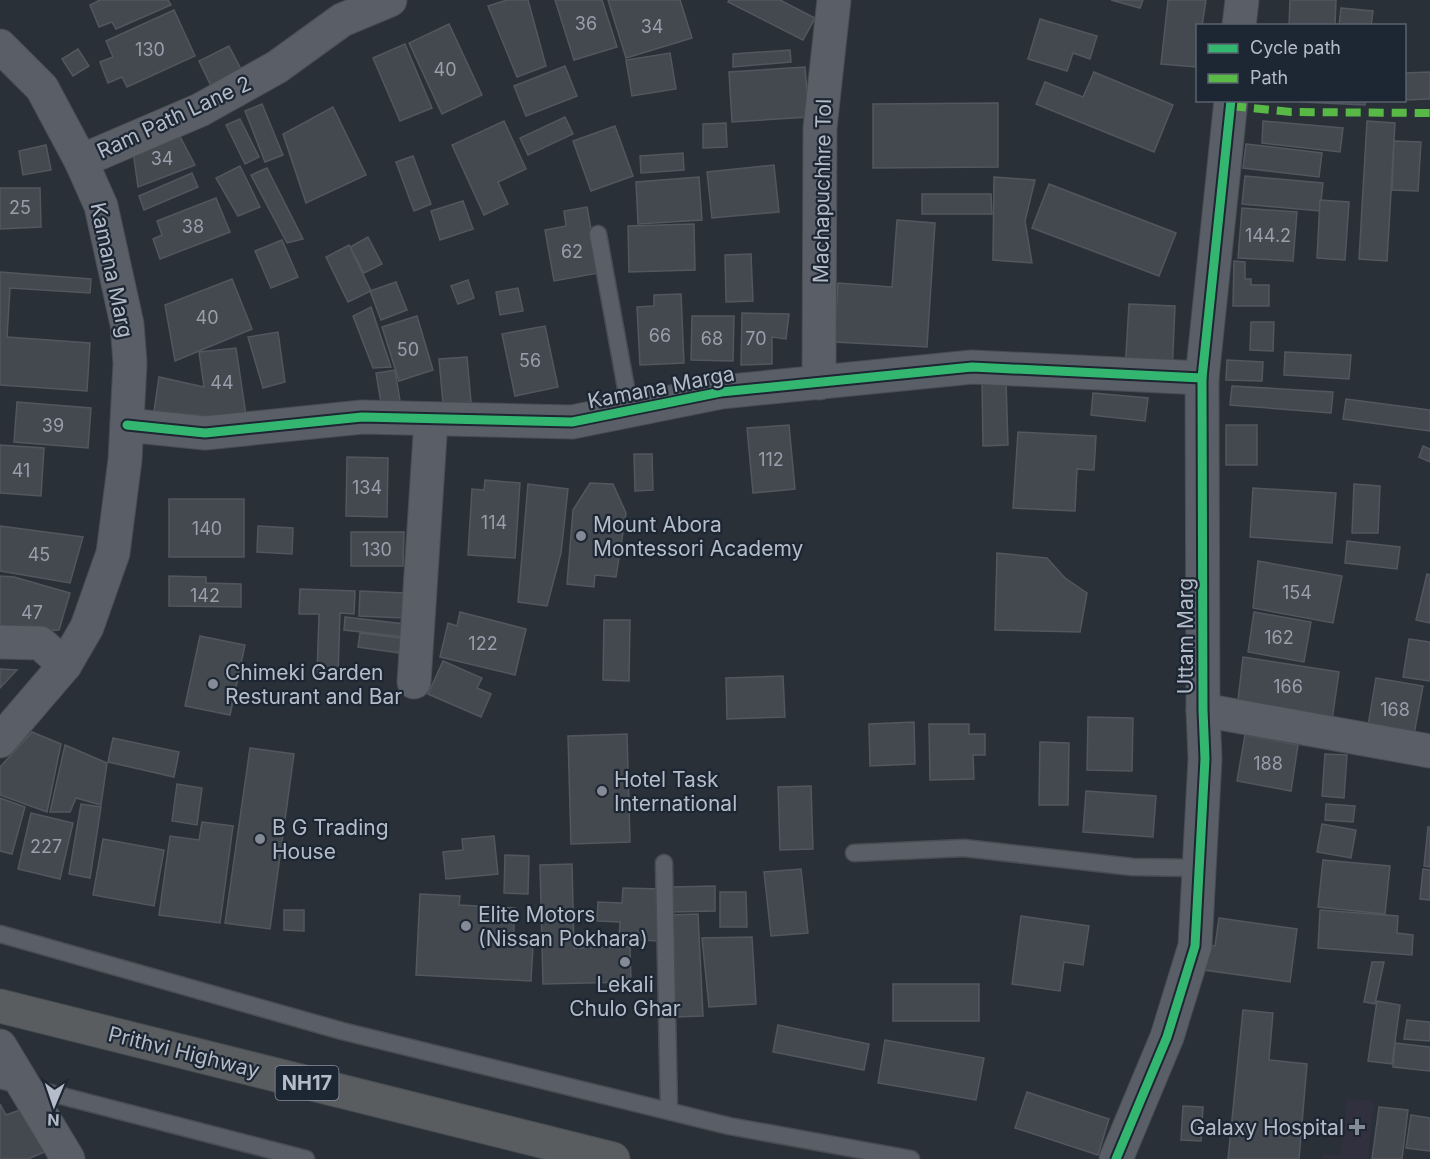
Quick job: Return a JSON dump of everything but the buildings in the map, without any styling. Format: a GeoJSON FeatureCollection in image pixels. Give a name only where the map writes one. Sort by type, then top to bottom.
{"type":"FeatureCollection","features":[{"type":"Feature","properties":{"kind":"highway","name":"Prithvi Highway"},"geometry":{"type":"LineString","coordinates":[[0,1006],[613,1159]]}},
{"type":"Feature","properties":{"kind":"street","name":"Ram Path Lane 2"},"geometry":{"type":"LineString","coordinates":[[81,161],[200,110],[277,67],[342,20],[390,0]]}},
{"type":"Feature","properties":{"kind":"street","name":"Machapuchhre Tol"},"geometry":{"type":"LineString","coordinates":[[819,383],[820,128],[834,0]]}},
{"type":"Feature","properties":{"kind":"street"},"geometry":{"type":"LineString","coordinates":[[1239,24],[1242,0]]}},
{"type":"Feature","properties":{"kind":"street","name":"Kamana Marg"},"geometry":{"type":"LineString","coordinates":[[0,46],[42,88],[81,161],[101,206],[127,324],[130,363],[121,502],[113,553],[87,627],[65,665],[0,741]]}},
{"type":"Feature","properties":{"kind":"street","name":"Uttam Marg"},"geometry":{"type":"LineString","coordinates":[[1116,1159],[1167,1037],[1195,946],[1205,759],[1202,378],[1231,102]]}},
{"type":"Feature","properties":{"kind":"street","name":"Kamana Marga"},"geometry":{"type":"LineString","coordinates":[[127,425],[205,433],[362,417],[572,422],[721,392],[972,367],[1202,378]]}},
{"type":"Feature","properties":{"kind":"street"},"geometry":{"type":"LineString","coordinates":[[414,682],[431,420]]}},
{"type":"Feature","properties":{"kind":"street"},"geometry":{"type":"LineString","coordinates":[[0,642],[40,643],[65,665]]}},
{"type":"Feature","properties":{"kind":"street","name":"Uttam Marg"},"geometry":{"type":"LineString","coordinates":[[1203,710],[1430,751]]}},
{"type":"Feature","properties":{"kind":"street"},"geometry":{"type":"LineString","coordinates":[[0,1046],[11,1083],[68,1159]]}},
{"type":"Feature","properties":{"kind":"lane"},"geometry":{"type":"LineString","coordinates":[[598,234],[630,410]]}},
{"type":"Feature","properties":{"kind":"lane"},"geometry":{"type":"LineString","coordinates":[[854,853],[964,848],[1133,867],[1199,868]]}},
{"type":"Feature","properties":{"kind":"lane"},"geometry":{"type":"LineString","coordinates":[[664,863],[669,1111]]}},
{"type":"Feature","properties":{"kind":"lane"},"geometry":{"type":"LineString","coordinates":[[0,934],[342,1031],[729,1126],[911,1159]]}},
{"type":"Feature","properties":{"kind":"lane"},"geometry":{"type":"LineString","coordinates":[[11,1083],[306,1159]]}},
{"type":"Feature","properties":{"kind":"shaded area","name":"Galaxy Hospital"},"geometry":{"type":"Polygon","coordinates":[[[1347,1098],[1374,1101],[1368,1159],[1322,1159],[1323,1154],[1340,1155],[1347,1098]]]}},
{"type":"Feature","properties":{"kind":"marked path"},"geometry":{"type":"LineString","coordinates":[[1231,106],[1291,112],[1430,113]]}},
{"type":"Feature","properties":{"kind":"cycle path"},"geometry":{"type":"LineString","coordinates":[[1116,1159],[1167,1037],[1195,946],[1205,759],[1202,378],[1231,102]]}},
{"type":"Feature","properties":{"kind":"cycle path"},"geometry":{"type":"LineString","coordinates":[[127,425],[205,433],[362,417],[572,422],[721,392],[972,367],[1202,378]]}},
{"type":"Feature","properties":{"kind":"place","name":"Mount Abora Montessori Academy"},"geometry":{"type":"Point","coordinates":[581,536]}},
{"type":"Feature","properties":{"kind":"place","name":"Chimeki Garden Resturant and Bar"},"geometry":{"type":"Point","coordinates":[213,684]}},
{"type":"Feature","properties":{"kind":"place","name":"Hotel Task International"},"geometry":{"type":"Point","coordinates":[602,791]}},
{"type":"Feature","properties":{"kind":"place","name":"B G Trading House"},"geometry":{"type":"Point","coordinates":[260,839]}},
{"type":"Feature","properties":{"kind":"place","name":"Elite Motors (Nissan Pokhara)"},"geometry":{"type":"Point","coordinates":[466,926]}},
{"type":"Feature","properties":{"kind":"place","name":"Lekali Chulo Ghar"},"geometry":{"type":"Point","coordinates":[625,962]}},
{"type":"Feature","properties":{"kind":"place","name":"Galaxy Hospital"},"geometry":{"type":"Point","coordinates":[1357,1127]}}]}
